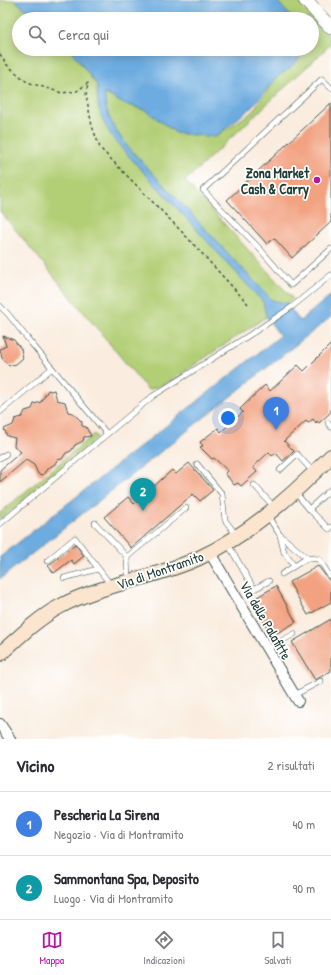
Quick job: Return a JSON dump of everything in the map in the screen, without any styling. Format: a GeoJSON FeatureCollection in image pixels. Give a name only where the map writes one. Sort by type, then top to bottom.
{"type":"FeatureCollection","features":[{"type":"Feature","properties":{"kind":"main road","name":"Via di Montramito"},"geometry":{"type":"LineString","coordinates":[[0,654],[53,610],[77,599],[160,573],[210,552],[232,539],[294,491],[314,474],[331,456]]}},
{"type":"Feature","properties":{"kind":"street"},"geometry":{"type":"LineString","coordinates":[[305,0],[316,12]]}},
{"type":"Feature","properties":{"kind":"street"},"geometry":{"type":"LineString","coordinates":[[319,15],[331,28]]}},
{"type":"Feature","properties":{"kind":"street","name":"Via delle Palafitte"},"geometry":{"type":"LineString","coordinates":[[210,552],[296,698]]}},
{"type":"Feature","properties":{"kind":"street"},"geometry":{"type":"LineString","coordinates":[[0,724],[10,739]]}},
{"type":"Feature","properties":{"kind":"lane"},"geometry":{"type":"LineString","coordinates":[[331,88],[322,79],[203,190],[260,249],[291,285],[331,249]]}},
{"type":"Feature","properties":{"kind":"lane"},"geometry":{"type":"LineString","coordinates":[[0,524],[153,396],[268,323],[293,306],[331,275]]}},
{"type":"Feature","properties":{"kind":"lane"},"geometry":{"type":"LineString","coordinates":[[1,309],[107,434]]}},
{"type":"Feature","properties":{"kind":"lane"},"geometry":{"type":"LineString","coordinates":[[0,412],[52,368]]}},
{"type":"Feature","properties":{"kind":"lane"},"geometry":{"type":"LineString","coordinates":[[0,458],[6,454]]}},
{"type":"Feature","properties":{"kind":"lane"},"geometry":{"type":"LineString","coordinates":[[280,470],[297,454],[314,474]]}},
{"type":"Feature","properties":{"kind":"lane"},"geometry":{"type":"LineString","coordinates":[[197,464],[222,494],[225,520],[254,589],[269,581]]}},
{"type":"Feature","properties":{"kind":"lane"},"geometry":{"type":"LineString","coordinates":[[254,485],[270,511],[280,534],[284,552],[294,566]]}},
{"type":"Feature","properties":{"kind":"lane"},"geometry":{"type":"LineString","coordinates":[[310,509],[331,489]]}},
{"type":"Feature","properties":{"kind":"lane"},"geometry":{"type":"LineString","coordinates":[[294,491],[328,530],[331,527]]}},
{"type":"Feature","properties":{"kind":"lane"},"geometry":{"type":"LineString","coordinates":[[127,557],[186,508]]}},
{"type":"Feature","properties":{"kind":"lane"},"geometry":{"type":"LineString","coordinates":[[95,523],[127,557],[128,582]]}},
{"type":"Feature","properties":{"kind":"lane"},"geometry":{"type":"LineString","coordinates":[[280,534],[307,558]]}},
{"type":"Feature","properties":{"kind":"lane"},"geometry":{"type":"LineString","coordinates":[[47,561],[75,538],[112,587]]}},
{"type":"Feature","properties":{"kind":"lane"},"geometry":{"type":"LineString","coordinates":[[282,574],[307,558],[319,559],[331,578]]}},
{"type":"Feature","properties":{"kind":"lane"},"geometry":{"type":"LineString","coordinates":[[64,578],[98,568]]}},
{"type":"Feature","properties":{"kind":"lane"},"geometry":{"type":"LineString","coordinates":[[267,649],[294,634]]}},
{"type":"Feature","properties":{"kind":"lane"},"geometry":{"type":"LineString","coordinates":[[296,698],[321,681]]}},
{"type":"Feature","properties":{"kind":"path"},"geometry":{"type":"LineString","coordinates":[[0,54],[6,64],[27,82],[62,93],[77,91],[88,83],[86,94],[92,126],[100,148],[184,234],[250,306]]}},
{"type":"Feature","properties":{"kind":"green space"},"geometry":{"type":"Polygon","coordinates":[[[0,0],[15,0],[28,12],[12,12],[12,56],[75,56],[102,92],[120,102],[147,111],[176,133],[215,137],[252,112],[277,77],[290,68],[301,56],[318,56],[185,181],[293,299],[167,383],[148,390],[0,211],[0,0]]]}},
{"type":"Feature","properties":{"kind":"green space"},"geometry":{"type":"Polygon","coordinates":[[[276,0],[296,0],[307,12],[287,12],[276,0]]]}},
{"type":"Feature","properties":{"kind":"green space"},"geometry":{"type":"Polygon","coordinates":[[[319,25],[329,36],[331,44],[319,55],[319,25]]]}},
{"type":"Feature","properties":{"kind":"green space"},"geometry":{"type":"Polygon","coordinates":[[[94,434],[97,438],[0,520],[0,513],[94,434]]]}},
{"type":"Feature","properties":{"kind":"water"},"geometry":{"type":"Polygon","coordinates":[[[15,0],[276,0],[287,12],[28,12],[15,0]]]}},
{"type":"Feature","properties":{"kind":"water"},"geometry":{"type":"Polygon","coordinates":[[[75,56],[301,56],[290,68],[277,77],[252,107],[215,137],[176,133],[147,111],[120,102],[105,93],[105,101],[106,108],[112,122],[128,147],[272,300],[286,303],[300,321],[331,295],[331,317],[0,579],[0,557],[280,336],[266,316],[263,302],[114,140],[106,127],[99,108],[97,85],[75,56]]]}},
{"type":"Feature","properties":{"kind":"building"},"geometry":{"type":"Polygon","coordinates":[[[331,103],[331,222],[292,258],[274,238],[267,244],[227,200],[331,103]]]}},
{"type":"Feature","properties":{"kind":"building"},"geometry":{"type":"Polygon","coordinates":[[[3,336],[14,340],[21,349],[23,358],[16,364],[9,366],[2,358],[0,349],[6,346],[3,336]]]}},
{"type":"Feature","properties":{"kind":"building"},"geometry":{"type":"Polygon","coordinates":[[[331,344],[331,412],[319,423],[317,421],[316,423],[313,419],[308,423],[306,421],[284,441],[294,451],[283,461],[276,453],[272,456],[269,452],[253,467],[257,472],[241,486],[238,483],[234,485],[225,473],[228,471],[214,458],[212,459],[200,447],[203,446],[200,442],[218,428],[221,432],[243,412],[240,409],[265,385],[270,391],[298,365],[304,371],[331,344]]]}},
{"type":"Feature","properties":{"kind":"building"},"geometry":{"type":"Polygon","coordinates":[[[48,390],[54,390],[57,400],[65,402],[68,412],[73,413],[82,422],[82,426],[86,427],[91,436],[84,437],[83,441],[75,445],[62,459],[57,460],[55,464],[47,469],[43,475],[38,474],[34,465],[26,460],[0,482],[0,470],[21,452],[14,446],[15,438],[7,436],[4,429],[13,425],[15,419],[22,417],[25,411],[32,409],[34,404],[41,402],[48,390]]]}},
{"type":"Feature","properties":{"kind":"building"},"geometry":{"type":"Polygon","coordinates":[[[189,463],[213,490],[200,501],[193,494],[131,548],[104,517],[128,497],[134,504],[172,470],[176,474],[189,463]]]}},
{"type":"Feature","properties":{"kind":"building"},"geometry":{"type":"Polygon","coordinates":[[[75,544],[84,556],[74,564],[71,560],[54,573],[48,566],[75,544]]]}},
{"type":"Feature","properties":{"kind":"building"},"geometry":{"type":"Polygon","coordinates":[[[318,566],[331,583],[331,602],[308,615],[289,582],[318,566]]]}},
{"type":"Feature","properties":{"kind":"building"},"geometry":{"type":"Polygon","coordinates":[[[276,586],[296,622],[272,636],[252,600],[276,586]]]}},
{"type":"Feature","properties":{"kind":"building"},"geometry":{"type":"Polygon","coordinates":[[[331,619],[331,671],[315,680],[292,642],[331,619]]]}},
{"type":"Feature","properties":{"kind":"place","name":"Zona Market Cash & Carry"},"geometry":{"type":"Point","coordinates":[317,180]}},
{"type":"Feature","properties":{"kind":"place","name":"Pescheria La Sirena"},"geometry":{"type":"Point","coordinates":[276,430]}},
{"type":"Feature","properties":{"kind":"place","name":"Sammontana Spa, Deposito"},"geometry":{"type":"Point","coordinates":[143,511]}}]}
